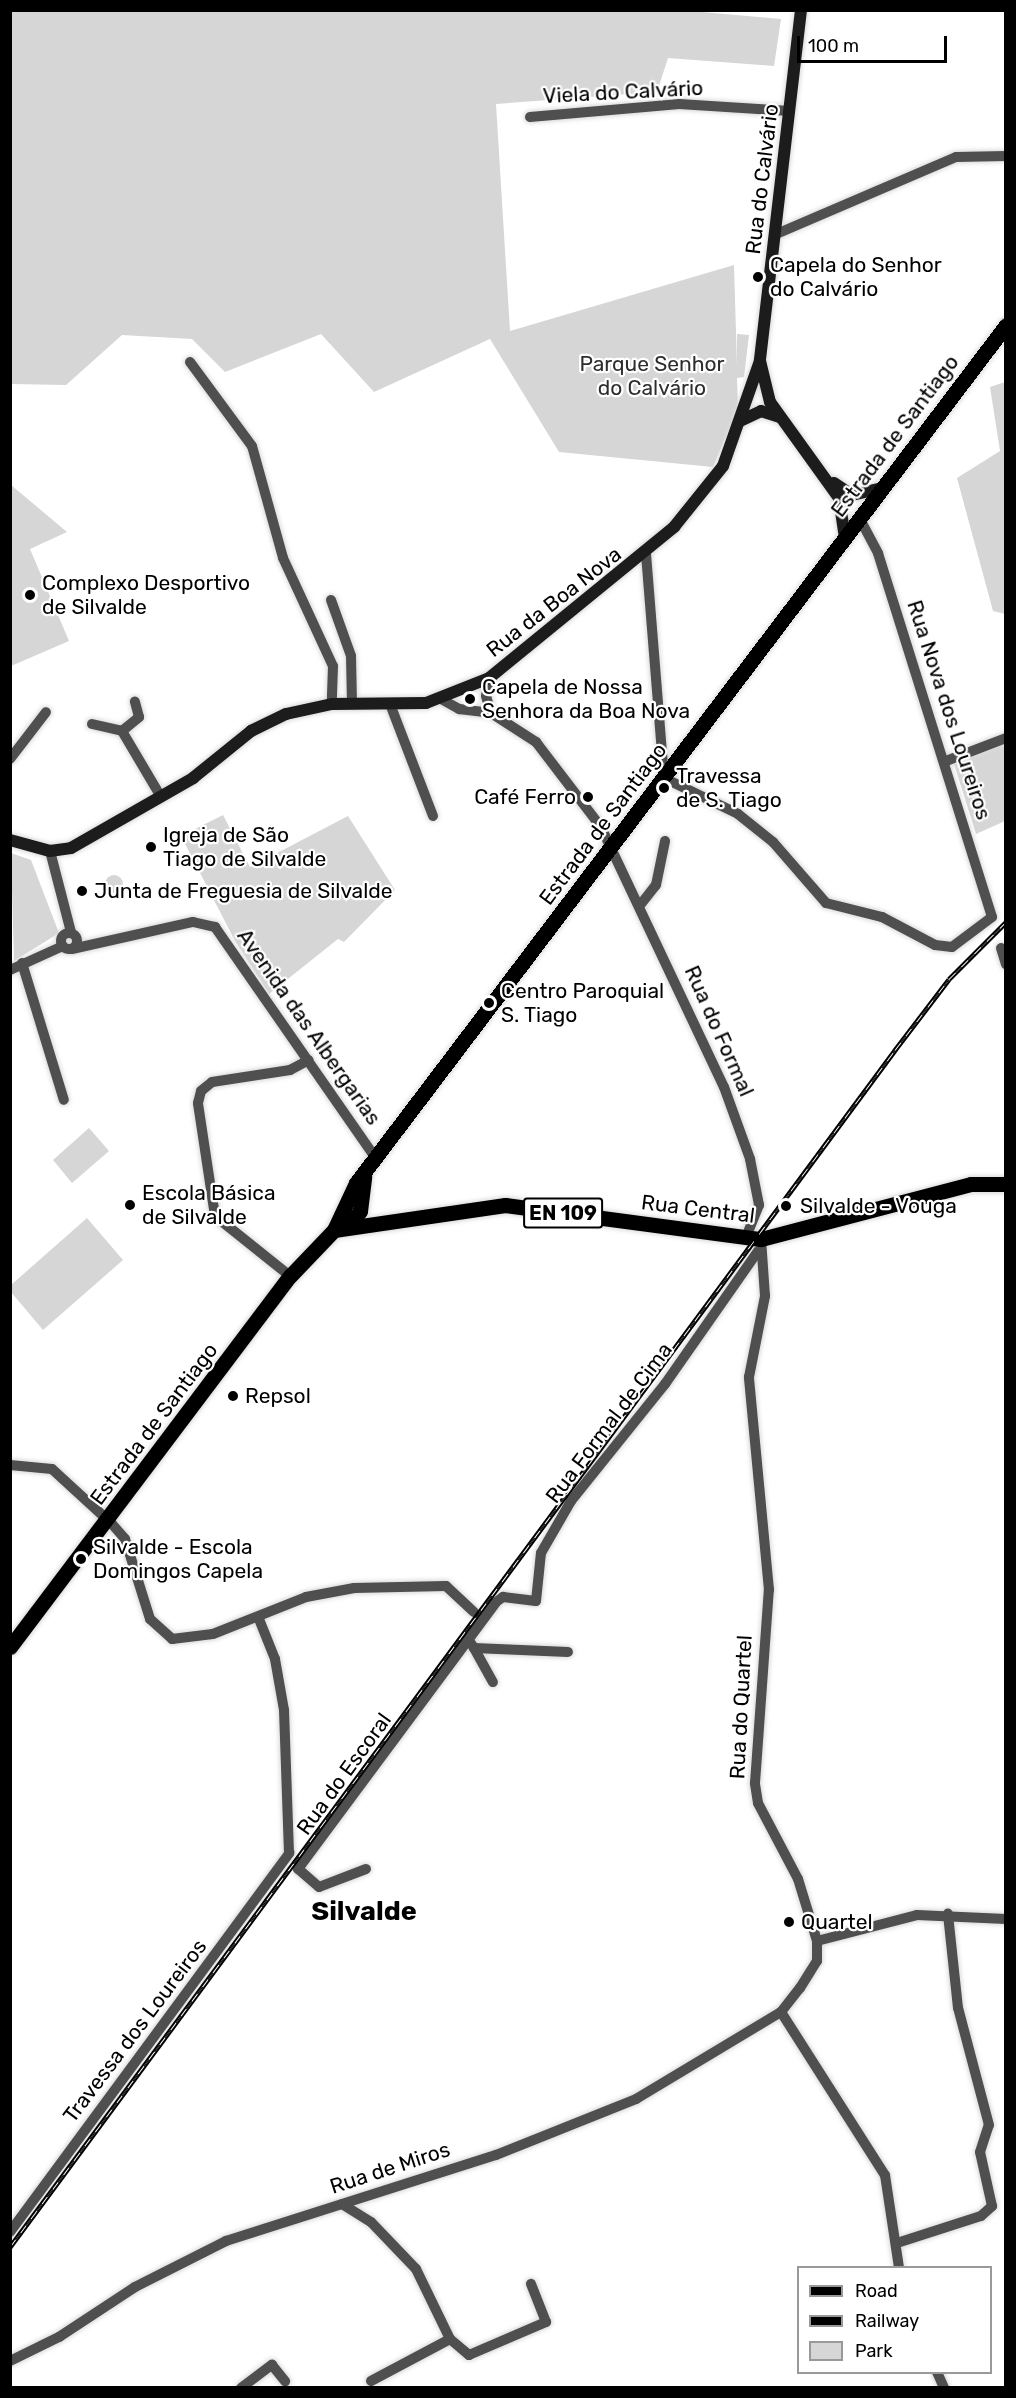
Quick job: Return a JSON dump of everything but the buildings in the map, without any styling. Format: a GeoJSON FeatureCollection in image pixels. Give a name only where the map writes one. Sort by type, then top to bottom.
{"type":"FeatureCollection","features":[{"type":"Feature","properties":{"kind":"main road","name":"Rua do Calvário"},"geometry":{"type":"LineString","coordinates":[[801,10],[760,361],[763,384],[780,418],[825,476],[845,496]]}},
{"type":"Feature","properties":{"kind":"main road","name":"Estrada de Santiago"},"geometry":{"type":"LineString","coordinates":[[10,1647],[290,1276],[357,1223],[355,1200],[364,1176],[376,1159],[1005,325]]}},
{"type":"Feature","properties":{"kind":"main road","name":"Rua da Boa Nova"},"geometry":{"type":"LineString","coordinates":[[50,851],[71,848],[161,797],[268,721],[332,704],[390,704],[441,699],[489,678],[646,554],[723,466],[742,420],[760,361]]}},
{"type":"Feature","properties":{"kind":"main road"},"geometry":{"type":"LineString","coordinates":[[742,420],[760,411],[780,418]]}},
{"type":"Feature","properties":{"kind":"main road"},"geometry":{"type":"LineString","coordinates":[[845,496],[882,488]]}},
{"type":"Feature","properties":{"kind":"main road"},"geometry":{"type":"LineString","coordinates":[[845,496],[859,503],[859,518]]}},
{"type":"Feature","properties":{"kind":"main road"},"geometry":{"type":"LineString","coordinates":[[845,496],[845,538]]}},
{"type":"Feature","properties":{"kind":"main road"},"geometry":{"type":"LineString","coordinates":[[10,840],[50,851]]}},
{"type":"Feature","properties":{"kind":"main road","name":"Rua Central"},"geometry":{"type":"LineString","coordinates":[[357,1223],[505,1205],[755,1242],[971,1184],[1005,1184]]}},
{"type":"Feature","properties":{"kind":"street","name":"Viela do Calvário"},"geometry":{"type":"LineString","coordinates":[[530,117],[679,104],[790,111]]}},
{"type":"Feature","properties":{"kind":"street"},"geometry":{"type":"LineString","coordinates":[[774,235],[956,157],[1005,156]]}},
{"type":"Feature","properties":{"kind":"street"},"geometry":{"type":"LineString","coordinates":[[190,362],[252,446],[283,558],[333,666],[332,704]]}},
{"type":"Feature","properties":{"kind":"street","name":"Rua Nova dos Loureiros"},"geometry":{"type":"LineString","coordinates":[[664,778],[738,814],[773,842],[826,903],[841,910],[882,917],[943,948],[992,917],[946,760],[878,553],[859,518]]}},
{"type":"Feature","properties":{"kind":"street"},"geometry":{"type":"LineString","coordinates":[[646,554],[664,778]]}},
{"type":"Feature","properties":{"kind":"street"},"geometry":{"type":"LineString","coordinates":[[331,600],[351,656],[352,704]]}},
{"type":"Feature","properties":{"kind":"street"},"geometry":{"type":"LineString","coordinates":[[441,699],[459,709],[490,713],[486,696],[489,678]]}},
{"type":"Feature","properties":{"kind":"street"},"geometry":{"type":"LineString","coordinates":[[122,731],[139,717],[135,702]]}},
{"type":"Feature","properties":{"kind":"street"},"geometry":{"type":"LineString","coordinates":[[390,704],[433,816]]}},
{"type":"Feature","properties":{"kind":"street"},"geometry":{"type":"LineString","coordinates":[[10,759],[46,712]]}},
{"type":"Feature","properties":{"kind":"street","name":"Rua do Formal"},"geometry":{"type":"LineString","coordinates":[[490,713],[514,725],[555,762],[612,848],[641,904],[724,1087],[750,1159],[759,1205],[755,1242]]}},
{"type":"Feature","properties":{"kind":"street"},"geometry":{"type":"LineString","coordinates":[[92,724],[122,731],[161,797]]}},
{"type":"Feature","properties":{"kind":"street"},"geometry":{"type":"LineString","coordinates":[[946,760],[1005,738]]}},
{"type":"Feature","properties":{"kind":"street"},"geometry":{"type":"LineString","coordinates":[[641,904],[656,885],[665,841]]}},
{"type":"Feature","properties":{"kind":"street"},"geometry":{"type":"LineString","coordinates":[[50,851],[74,935],[63,935],[67,947]]}},
{"type":"Feature","properties":{"kind":"street","name":"Avenida das Albergarias"},"geometry":{"type":"LineString","coordinates":[[10,970],[22,963],[67,947],[100,943],[193,922],[215,927],[376,1159]]}},
{"type":"Feature","properties":{"kind":"street","name":"Avenida das Albergarias"},"geometry":{"type":"LineString","coordinates":[[74,935],[100,943]]}},
{"type":"Feature","properties":{"kind":"street"},"geometry":{"type":"LineString","coordinates":[[1001,948],[1005,964]]}},
{"type":"Feature","properties":{"kind":"street"},"geometry":{"type":"LineString","coordinates":[[22,963],[64,1100]]}},
{"type":"Feature","properties":{"kind":"street"},"geometry":{"type":"LineString","coordinates":[[290,1276],[215,1216],[198,1103],[201,1091],[212,1082],[290,1070],[309,1060]]}},
{"type":"Feature","properties":{"kind":"street","name":"Rua Formal de Cima"},"geometry":{"type":"LineString","coordinates":[[503,1597],[536,1601],[541,1553],[571,1502],[665,1384],[755,1242]]}},
{"type":"Feature","properties":{"kind":"street","name":"Rua do Quartel"},"geometry":{"type":"LineString","coordinates":[[755,1242],[765,1296],[749,1377],[769,1590],[755,1783],[758,1803],[798,1879],[818,1941]]}},
{"type":"Feature","properties":{"kind":"street"},"geometry":{"type":"LineString","coordinates":[[10,1465],[52,1469],[125,1539],[144,1605],[165,1635],[189,1640],[259,1619],[331,1590],[439,1585],[451,1589],[474,1612]]}},
{"type":"Feature","properties":{"kind":"street","name":"Rua do Escoral"},"geometry":{"type":"LineString","coordinates":[[366,1869],[320,1887],[298,1869],[471,1644],[503,1597]]}},
{"type":"Feature","properties":{"kind":"street","name":"Travessa dos Loureiros"},"geometry":{"type":"LineString","coordinates":[[10,2232],[289,1852],[284,1710],[275,1659],[259,1619]]}},
{"type":"Feature","properties":{"kind":"street"},"geometry":{"type":"LineString","coordinates":[[471,1644],[568,1652]]}},
{"type":"Feature","properties":{"kind":"street"},"geometry":{"type":"LineString","coordinates":[[471,1644],[493,1682]]}},
{"type":"Feature","properties":{"kind":"street"},"geometry":{"type":"LineString","coordinates":[[897,2243],[981,2216],[992,2206],[980,2152],[989,2125],[958,2008],[948,1914]]}},
{"type":"Feature","properties":{"kind":"street"},"geometry":{"type":"LineString","coordinates":[[899,2266],[885,2175],[872,2149],[781,2012],[816,1961],[818,1941],[891,1919],[948,1914],[1005,1919]]}},
{"type":"Feature","properties":{"kind":"street","name":"Rua de Miros"},"geometry":{"type":"LineString","coordinates":[[10,2361],[226,2241],[496,2155],[636,2099],[781,2012]]}},
{"type":"Feature","properties":{"kind":"street"},"geometry":{"type":"LineString","coordinates":[[342,2204],[371,2222],[416,2268],[450,2339],[459,2350],[477,2354],[546,2322],[531,2284]]}},
{"type":"Feature","properties":{"kind":"street"},"geometry":{"type":"LineString","coordinates":[[371,2381],[450,2339]]}},
{"type":"Feature","properties":{"kind":"street"},"geometry":{"type":"LineString","coordinates":[[241,2388],[272,2365],[285,2381]]}},
{"type":"Feature","properties":{"kind":"street"},"geometry":{"type":"LineString","coordinates":[[937,2374],[944,2388]]}},
{"type":"Feature","properties":{"kind":"green space","name":"Parque Senhor do Calvário"},"geometry":{"type":"Polygon","coordinates":[[[680,10],[781,19],[774,66],[668,58],[657,92],[496,104],[510,331],[734,265],[737,366],[737,334],[749,335],[744,377],[737,378],[738,408],[713,467],[559,452],[490,339],[374,392],[321,334],[225,372],[192,339],[122,335],[66,385],[11,384],[11,11],[680,10]]]}},
{"type":"Feature","properties":{"kind":"green space"},"geometry":{"type":"Polygon","coordinates":[[[1006,382],[1005,614],[993,611],[957,478],[1000,451],[990,387],[1006,382]]]}},
{"type":"Feature","properties":{"kind":"green space","name":"Complexo Desportivo de Silvalde"},"geometry":{"type":"Polygon","coordinates":[[[11,485],[67,532],[30,549],[69,641],[11,666],[11,485]]]}},
{"type":"Feature","properties":{"kind":"green space"},"geometry":{"type":"Polygon","coordinates":[[[1005,742],[1005,821],[976,834],[954,764],[1005,742]]]}},
{"type":"Feature","properties":{"kind":"green space"},"geometry":{"type":"Polygon","coordinates":[[[223,815],[250,867],[348,816],[395,890],[344,942],[338,939],[269,994],[235,941],[181,836],[223,815]]]}},
{"type":"Feature","properties":{"kind":"green space"},"geometry":{"type":"Polygon","coordinates":[[[11,853],[31,860],[59,933],[14,961],[11,853]]]}},
{"type":"Feature","properties":{"kind":"green space"},"geometry":{"type":"Polygon","coordinates":[[[110,875],[118,875],[123,880],[121,891],[110,893],[105,888],[105,880],[110,875]]]}},
{"type":"Feature","properties":{"kind":"green space"},"geometry":{"type":"Polygon","coordinates":[[[89,1128],[109,1151],[72,1183],[53,1160],[89,1128]]]}},
{"type":"Feature","properties":{"kind":"green space"},"geometry":{"type":"Polygon","coordinates":[[[87,1218],[123,1260],[43,1330],[11,1292],[11,1285],[87,1218]]]}},
{"type":"Feature","properties":{"kind":"railway"},"geometry":{"type":"LineString","coordinates":[[10,2247],[895,1050],[949,979],[1006,922]]}},
{"type":"Feature","properties":{"kind":"place","name":"Capela do Senhor do Calvário"},"geometry":{"type":"Point","coordinates":[758,277]}},
{"type":"Feature","properties":{"kind":"place","name":"Complexo Desportivo de Silvalde"},"geometry":{"type":"Point","coordinates":[30,595]}},
{"type":"Feature","properties":{"kind":"place","name":"Capela de Nossa Senhora da Boa Nova"},"geometry":{"type":"Point","coordinates":[470,699]}},
{"type":"Feature","properties":{"kind":"place","name":"Travessa de S. Tiago"},"geometry":{"type":"Point","coordinates":[664,788]}},
{"type":"Feature","properties":{"kind":"place","name":"Café Ferro"},"geometry":{"type":"Point","coordinates":[588,797]}},
{"type":"Feature","properties":{"kind":"place","name":"Igreja de São Tiago de Silvalde"},"geometry":{"type":"Point","coordinates":[151,847]}},
{"type":"Feature","properties":{"kind":"place","name":"Junta de Freguesia de Silvalde"},"geometry":{"type":"Point","coordinates":[82,891]}},
{"type":"Feature","properties":{"kind":"place","name":"Centro Paroquial S. Tiago"},"geometry":{"type":"Point","coordinates":[489,1003]}},
{"type":"Feature","properties":{"kind":"place","name":"Escola Básica de Silvalde"},"geometry":{"type":"Point","coordinates":[130,1205]}},
{"type":"Feature","properties":{"kind":"place","name":"Silvalde - Vouga"},"geometry":{"type":"Point","coordinates":[786,1206]}},
{"type":"Feature","properties":{"kind":"place","name":"Repsol"},"geometry":{"type":"Point","coordinates":[233,1396]}},
{"type":"Feature","properties":{"kind":"place","name":"Silvalde - Escola Domingos Capela"},"geometry":{"type":"Point","coordinates":[81,1559]}},
{"type":"Feature","properties":{"kind":"place","name":"Quartel"},"geometry":{"type":"Point","coordinates":[789,1922]}},
{"type":"Feature","properties":{"kind":"district","name":"Silvalde"},"geometry":{"type":"Point","coordinates":[364,1912]}}]}
